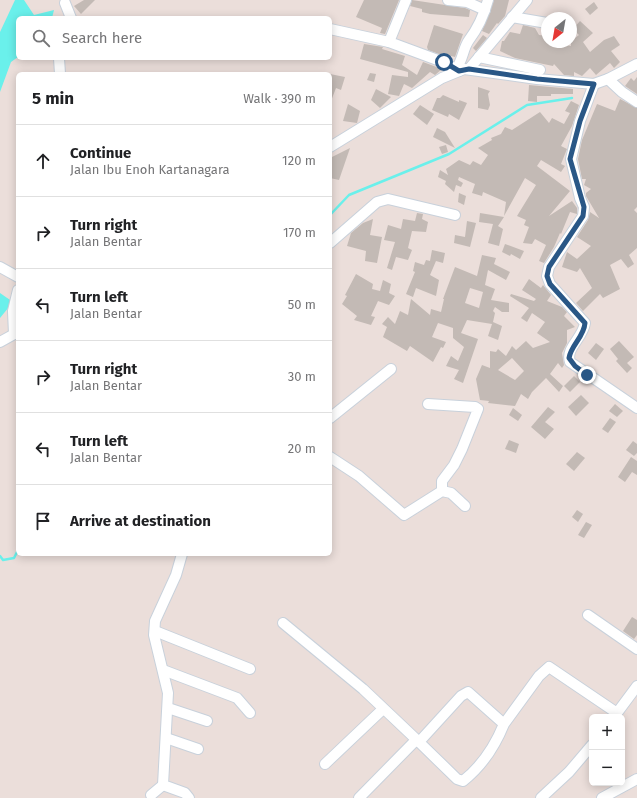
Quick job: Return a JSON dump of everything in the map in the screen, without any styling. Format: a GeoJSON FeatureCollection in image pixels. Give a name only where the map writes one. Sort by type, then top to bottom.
{"type":"FeatureCollection","features":[{"type":"Feature","properties":{"kind":"street"},"geometry":{"type":"LineString","coordinates":[[389,42],[406,0]]}},
{"type":"Feature","properties":{"kind":"street"},"geometry":{"type":"LineString","coordinates":[[448,0],[486,5],[461,69]]}},
{"type":"Feature","properties":{"kind":"street"},"geometry":{"type":"LineString","coordinates":[[332,146],[479,57],[528,0]]}},
{"type":"Feature","properties":{"kind":"street"},"geometry":{"type":"LineString","coordinates":[[65,3],[70,16]]}},
{"type":"Feature","properties":{"kind":"street"},"geometry":{"type":"LineString","coordinates":[[512,17],[541,22]]}},
{"type":"Feature","properties":{"kind":"street"},"geometry":{"type":"LineString","coordinates":[[332,29],[389,42],[461,69],[537,79],[594,84],[608,79],[637,64]]}},
{"type":"Feature","properties":{"kind":"street"},"geometry":{"type":"LineString","coordinates":[[479,57],[540,70]]}},
{"type":"Feature","properties":{"kind":"street"},"geometry":{"type":"LineString","coordinates":[[59,60],[60,72]]}},
{"type":"Feature","properties":{"kind":"street"},"geometry":{"type":"LineString","coordinates":[[608,79],[622,92],[637,102]]}},
{"type":"Feature","properties":{"kind":"street"},"geometry":{"type":"LineString","coordinates":[[594,84],[580,121],[570,159],[584,207],[583,216],[549,267],[547,276],[550,284],[585,323],[584,330],[570,352],[570,362],[637,408]]}},
{"type":"Feature","properties":{"kind":"street"},"geometry":{"type":"LineString","coordinates":[[332,241],[377,202],[388,199],[455,215]]}},
{"type":"Feature","properties":{"kind":"street"},"geometry":{"type":"LineString","coordinates":[[0,267],[16,276]]}},
{"type":"Feature","properties":{"kind":"street"},"geometry":{"type":"LineString","coordinates":[[0,342],[16,333],[13,311],[16,298]]}},
{"type":"Feature","properties":{"kind":"street"},"geometry":{"type":"LineString","coordinates":[[332,416],[391,369]]}},
{"type":"Feature","properties":{"kind":"street"},"geometry":{"type":"LineString","coordinates":[[428,404],[475,407],[478,409],[462,449],[454,465],[442,482],[442,490]]}},
{"type":"Feature","properties":{"kind":"street"},"geometry":{"type":"LineString","coordinates":[[332,458],[359,476],[404,515],[442,490]]}},
{"type":"Feature","properties":{"kind":"street"},"geometry":{"type":"LineString","coordinates":[[442,490],[451,493],[465,506]]}},
{"type":"Feature","properties":{"kind":"street"},"geometry":{"type":"LineString","coordinates":[[151,795],[163,785],[168,708],[168,692],[164,670],[154,631],[155,621],[176,575],[181,556]]}},
{"type":"Feature","properties":{"kind":"street"},"geometry":{"type":"LineString","coordinates":[[588,615],[637,649]]}},
{"type":"Feature","properties":{"kind":"street"},"geometry":{"type":"LineString","coordinates":[[283,623],[363,689],[457,780],[463,781],[487,757],[499,737],[504,724],[538,676],[549,667],[615,714]]}},
{"type":"Feature","properties":{"kind":"street"},"geometry":{"type":"LineString","coordinates":[[154,631],[250,670]]}},
{"type":"Feature","properties":{"kind":"street"},"geometry":{"type":"LineString","coordinates":[[164,670],[237,698],[250,713]]}},
{"type":"Feature","properties":{"kind":"street"},"geometry":{"type":"LineString","coordinates":[[617,714],[637,686]]}},
{"type":"Feature","properties":{"kind":"street"},"geometry":{"type":"LineString","coordinates":[[360,798],[461,696],[468,692],[504,724]]}},
{"type":"Feature","properties":{"kind":"street"},"geometry":{"type":"LineString","coordinates":[[168,708],[207,721]]}},
{"type":"Feature","properties":{"kind":"street"},"geometry":{"type":"LineString","coordinates":[[325,764],[383,709]]}},
{"type":"Feature","properties":{"kind":"street"},"geometry":{"type":"LineString","coordinates":[[166,738],[198,749]]}},
{"type":"Feature","properties":{"kind":"street"},"geometry":{"type":"LineString","coordinates":[[541,798],[569,772],[589,749]]}},
{"type":"Feature","properties":{"kind":"street"},"geometry":{"type":"LineString","coordinates":[[602,798],[637,779]]}},
{"type":"Feature","properties":{"kind":"street"},"geometry":{"type":"LineString","coordinates":[[163,785],[184,796]]}},
{"type":"Feature","properties":{"kind":"water"},"geometry":{"type":"Polygon","coordinates":[[[15,0],[24,0],[34,15],[54,10],[52,16],[16,16],[16,58],[11,62],[0,92],[0,32],[15,0]]]}},
{"type":"Feature","properties":{"kind":"water"},"geometry":{"type":"Polygon","coordinates":[[[0,293],[13,302],[0,318],[0,293]]]}},
{"type":"Feature","properties":{"kind":"building"},"geometry":{"type":"Polygon","coordinates":[[[84,0],[95,0],[81,14],[74,6],[84,0]]]}},
{"type":"Feature","properties":{"kind":"building"},"geometry":{"type":"Polygon","coordinates":[[[364,0],[399,0],[385,34],[380,33],[382,28],[356,17],[364,0]]]}},
{"type":"Feature","properties":{"kind":"building"},"geometry":{"type":"Polygon","coordinates":[[[412,0],[465,8],[470,10],[469,17],[422,12],[422,9],[410,6],[412,0]]]}},
{"type":"Feature","properties":{"kind":"building"},"geometry":{"type":"Polygon","coordinates":[[[494,0],[509,0],[505,16],[498,24],[497,23],[489,34],[482,31],[494,0]]]}},
{"type":"Feature","properties":{"kind":"building"},"geometry":{"type":"Polygon","coordinates":[[[594,2],[598,8],[590,15],[585,9],[594,2]]]}},
{"type":"Feature","properties":{"kind":"building"},"geometry":{"type":"Polygon","coordinates":[[[580,21],[593,33],[583,42],[590,52],[604,40],[614,36],[620,45],[611,51],[620,62],[614,68],[610,63],[596,75],[590,68],[582,76],[574,72],[574,76],[564,75],[554,64],[553,66],[515,58],[500,51],[502,41],[504,41],[510,32],[520,34],[523,25],[535,28],[539,35],[541,35],[541,48],[577,48],[577,36],[579,35],[577,33],[577,24],[580,21]]]}},
{"type":"Feature","properties":{"kind":"building"},"geometry":{"type":"Polygon","coordinates":[[[434,25],[463,34],[455,57],[447,55],[447,57],[428,50],[427,47],[434,25]]]}},
{"type":"Feature","properties":{"kind":"building"},"geometry":{"type":"Polygon","coordinates":[[[483,35],[487,38],[476,51],[473,48],[483,35]]]}},
{"type":"Feature","properties":{"kind":"building"},"geometry":{"type":"Polygon","coordinates":[[[364,44],[383,47],[382,49],[405,56],[402,65],[417,75],[423,62],[442,69],[435,75],[430,72],[412,88],[404,84],[399,96],[388,94],[392,75],[408,77],[408,72],[360,59],[364,44]]]}},
{"type":"Feature","properties":{"kind":"building"},"geometry":{"type":"Polygon","coordinates":[[[370,73],[376,74],[374,82],[367,80],[370,73]]]}},
{"type":"Feature","properties":{"kind":"building"},"geometry":{"type":"Polygon","coordinates":[[[332,74],[345,77],[341,90],[336,88],[332,98],[332,74]]]}},
{"type":"Feature","properties":{"kind":"building"},"geometry":{"type":"Polygon","coordinates":[[[637,77],[637,94],[625,86],[631,78],[634,81],[637,77]]]}},
{"type":"Feature","properties":{"kind":"building"},"geometry":{"type":"Polygon","coordinates":[[[529,85],[573,89],[573,94],[551,94],[551,96],[537,96],[537,102],[528,101],[529,85]]]}},
{"type":"Feature","properties":{"kind":"building"},"geometry":{"type":"Polygon","coordinates":[[[478,87],[490,91],[488,94],[490,105],[488,110],[478,108],[478,87]]]}},
{"type":"Feature","properties":{"kind":"building"},"geometry":{"type":"Polygon","coordinates":[[[376,89],[391,97],[380,108],[371,100],[376,89]]]}},
{"type":"Feature","properties":{"kind":"building"},"geometry":{"type":"Polygon","coordinates":[[[443,95],[459,102],[459,100],[467,103],[459,120],[449,114],[448,117],[432,110],[437,98],[440,98],[443,95]]]}},
{"type":"Feature","properties":{"kind":"building"},"geometry":{"type":"Polygon","coordinates":[[[620,99],[637,108],[637,207],[634,210],[637,213],[637,248],[629,255],[634,264],[628,268],[621,259],[610,265],[620,289],[603,298],[600,294],[583,311],[576,303],[592,288],[580,268],[577,272],[562,267],[567,252],[577,259],[591,246],[577,237],[588,220],[590,212],[599,218],[586,196],[586,193],[591,189],[584,185],[586,179],[582,179],[578,159],[582,140],[597,104],[615,111],[620,99]]]}},
{"type":"Feature","properties":{"kind":"building"},"geometry":{"type":"Polygon","coordinates":[[[571,101],[579,105],[572,126],[561,146],[567,149],[561,164],[565,166],[561,172],[541,160],[537,166],[570,191],[549,216],[572,201],[577,208],[577,214],[570,212],[561,234],[560,233],[554,247],[544,263],[539,261],[546,245],[535,239],[532,244],[523,243],[529,227],[524,225],[526,220],[517,216],[536,185],[525,178],[504,216],[506,202],[483,192],[482,196],[472,193],[475,184],[459,177],[458,180],[463,183],[461,187],[456,185],[454,192],[445,184],[446,181],[438,177],[440,170],[448,175],[446,169],[459,160],[470,165],[473,161],[481,165],[488,155],[478,148],[492,140],[491,138],[501,134],[505,127],[512,130],[540,112],[549,123],[552,118],[564,124],[570,113],[565,111],[571,101]]]}},
{"type":"Feature","properties":{"kind":"building"},"geometry":{"type":"Polygon","coordinates":[[[348,104],[360,111],[357,123],[343,121],[348,104]]]}},
{"type":"Feature","properties":{"kind":"building"},"geometry":{"type":"Polygon","coordinates":[[[420,105],[434,114],[427,125],[413,114],[420,105]]]}},
{"type":"Feature","properties":{"kind":"building"},"geometry":{"type":"Polygon","coordinates":[[[437,128],[445,132],[455,148],[433,137],[437,128]]]}},
{"type":"Feature","properties":{"kind":"building"},"geometry":{"type":"Polygon","coordinates":[[[446,145],[448,152],[442,154],[439,147],[446,145]]]}},
{"type":"Feature","properties":{"kind":"building"},"geometry":{"type":"Polygon","coordinates":[[[350,148],[339,180],[332,178],[332,157],[350,148]]]}},
{"type":"Feature","properties":{"kind":"building"},"geometry":{"type":"Polygon","coordinates":[[[459,193],[466,196],[464,205],[458,202],[459,193]]]}},
{"type":"Feature","properties":{"kind":"building"},"geometry":{"type":"Polygon","coordinates":[[[417,213],[423,214],[422,219],[428,222],[426,232],[412,231],[408,248],[412,250],[408,260],[396,257],[392,270],[387,268],[395,242],[384,240],[388,225],[401,229],[403,219],[415,221],[417,213]]]}},
{"type":"Feature","properties":{"kind":"building"},"geometry":{"type":"Polygon","coordinates":[[[480,213],[504,217],[498,226],[503,229],[499,246],[488,243],[493,224],[479,222],[480,213]]]}},
{"type":"Feature","properties":{"kind":"building"},"geometry":{"type":"Polygon","coordinates":[[[373,219],[370,235],[382,237],[377,263],[365,261],[366,251],[347,246],[351,233],[363,223],[373,219]]]}},
{"type":"Feature","properties":{"kind":"building"},"geometry":{"type":"Polygon","coordinates":[[[467,221],[476,223],[470,247],[454,243],[455,235],[465,237],[467,221]]]}},
{"type":"Feature","properties":{"kind":"building"},"geometry":{"type":"Polygon","coordinates":[[[505,244],[524,251],[520,259],[511,254],[510,256],[502,252],[505,244]]]}},
{"type":"Feature","properties":{"kind":"building"},"geometry":{"type":"Polygon","coordinates":[[[432,250],[445,253],[443,263],[436,261],[430,275],[439,280],[436,296],[416,288],[413,297],[406,294],[415,272],[413,271],[415,262],[424,265],[426,260],[430,261],[432,250]]]}},
{"type":"Feature","properties":{"kind":"building"},"geometry":{"type":"Polygon","coordinates":[[[482,255],[496,258],[494,264],[510,272],[506,280],[488,270],[485,285],[495,289],[491,300],[509,303],[509,312],[502,312],[495,307],[493,311],[495,313],[493,322],[502,326],[498,340],[488,336],[492,324],[467,320],[461,333],[478,339],[463,383],[454,379],[459,370],[446,366],[451,356],[458,361],[464,347],[453,338],[453,328],[438,323],[432,337],[446,342],[443,348],[441,347],[433,362],[410,346],[407,351],[383,337],[387,327],[382,324],[388,317],[395,324],[400,311],[408,315],[411,299],[430,315],[431,309],[441,312],[443,299],[455,267],[477,276],[482,255]],[[470,288],[465,303],[479,308],[483,292],[470,288]]]}},
{"type":"Feature","properties":{"kind":"building"},"geometry":{"type":"Polygon","coordinates":[[[356,274],[373,284],[372,289],[380,291],[383,280],[391,284],[389,293],[395,296],[389,305],[378,301],[371,316],[375,317],[371,325],[354,320],[357,316],[342,304],[356,274]]]}},
{"type":"Feature","properties":{"kind":"building"},"geometry":{"type":"Polygon","coordinates":[[[529,279],[541,288],[543,285],[551,295],[547,301],[562,307],[567,312],[564,316],[575,327],[567,330],[567,343],[562,353],[564,365],[562,368],[558,363],[550,374],[563,386],[559,392],[546,378],[532,392],[528,399],[521,394],[515,406],[488,403],[489,401],[480,400],[476,379],[482,365],[490,368],[490,351],[496,352],[498,349],[506,356],[512,346],[516,350],[526,341],[533,348],[550,342],[537,333],[545,322],[532,313],[527,322],[521,318],[529,308],[510,296],[511,294],[534,301],[536,299],[522,290],[529,279]],[[512,358],[498,370],[515,380],[524,371],[512,358]]]}},
{"type":"Feature","properties":{"kind":"building"},"geometry":{"type":"Polygon","coordinates":[[[619,341],[634,357],[627,363],[632,368],[627,373],[616,361],[618,359],[610,349],[619,341]]]}},
{"type":"Feature","properties":{"kind":"building"},"geometry":{"type":"Polygon","coordinates":[[[596,343],[604,349],[596,360],[588,353],[596,343]]]}},
{"type":"Feature","properties":{"kind":"building"},"geometry":{"type":"Polygon","coordinates":[[[574,376],[580,382],[570,392],[564,386],[574,376]]]}},
{"type":"Feature","properties":{"kind":"building"},"geometry":{"type":"Polygon","coordinates":[[[581,395],[589,403],[576,416],[568,407],[581,395]]]}},
{"type":"Feature","properties":{"kind":"building"},"geometry":{"type":"Polygon","coordinates":[[[615,404],[623,411],[617,417],[609,411],[615,404]]]}},
{"type":"Feature","properties":{"kind":"building"},"geometry":{"type":"Polygon","coordinates":[[[548,407],[555,412],[545,422],[554,429],[545,439],[531,427],[548,407]]]}},
{"type":"Feature","properties":{"kind":"building"},"geometry":{"type":"Polygon","coordinates":[[[513,408],[522,415],[518,421],[509,415],[513,408]]]}},
{"type":"Feature","properties":{"kind":"building"},"geometry":{"type":"Polygon","coordinates":[[[610,418],[616,422],[608,433],[602,429],[610,418]]]}},
{"type":"Feature","properties":{"kind":"building"},"geometry":{"type":"Polygon","coordinates":[[[509,440],[519,444],[516,453],[505,449],[509,440]]]}},
{"type":"Feature","properties":{"kind":"building"},"geometry":{"type":"Polygon","coordinates":[[[633,441],[637,444],[637,453],[634,456],[626,450],[633,441]]]}},
{"type":"Feature","properties":{"kind":"building"},"geometry":{"type":"Polygon","coordinates":[[[577,452],[585,458],[574,471],[566,464],[577,452]]]}},
{"type":"Feature","properties":{"kind":"building"},"geometry":{"type":"Polygon","coordinates":[[[631,457],[637,461],[637,475],[632,472],[625,482],[618,477],[631,457]]]}},
{"type":"Feature","properties":{"kind":"building"},"geometry":{"type":"Polygon","coordinates":[[[577,510],[583,514],[578,522],[572,517],[577,510]]]}},
{"type":"Feature","properties":{"kind":"building"},"geometry":{"type":"Polygon","coordinates":[[[586,522],[592,525],[584,538],[578,535],[586,522]]]}},
{"type":"Feature","properties":{"kind":"building"},"geometry":{"type":"Polygon","coordinates":[[[632,617],[637,620],[637,635],[634,639],[623,631],[632,617]]]}},
{"type":"Feature","properties":{"kind":"waterway"},"geometry":{"type":"LineString","coordinates":[[332,213],[349,195],[449,154],[527,105],[572,98]]}},
{"type":"Feature","properties":{"kind":"waterway"},"geometry":{"type":"LineString","coordinates":[[0,556],[3,560],[14,558],[16,554]]}},
{"type":"Feature","properties":{"kind":"route"},"geometry":{"type":"LineString","coordinates":[[444,62],[459,71],[469,69],[537,79],[594,84],[580,121],[570,159],[580,198],[584,207],[583,216],[549,267],[547,276],[550,284],[585,323],[584,330],[570,352],[569,358],[570,362],[587,375]]}}]}
